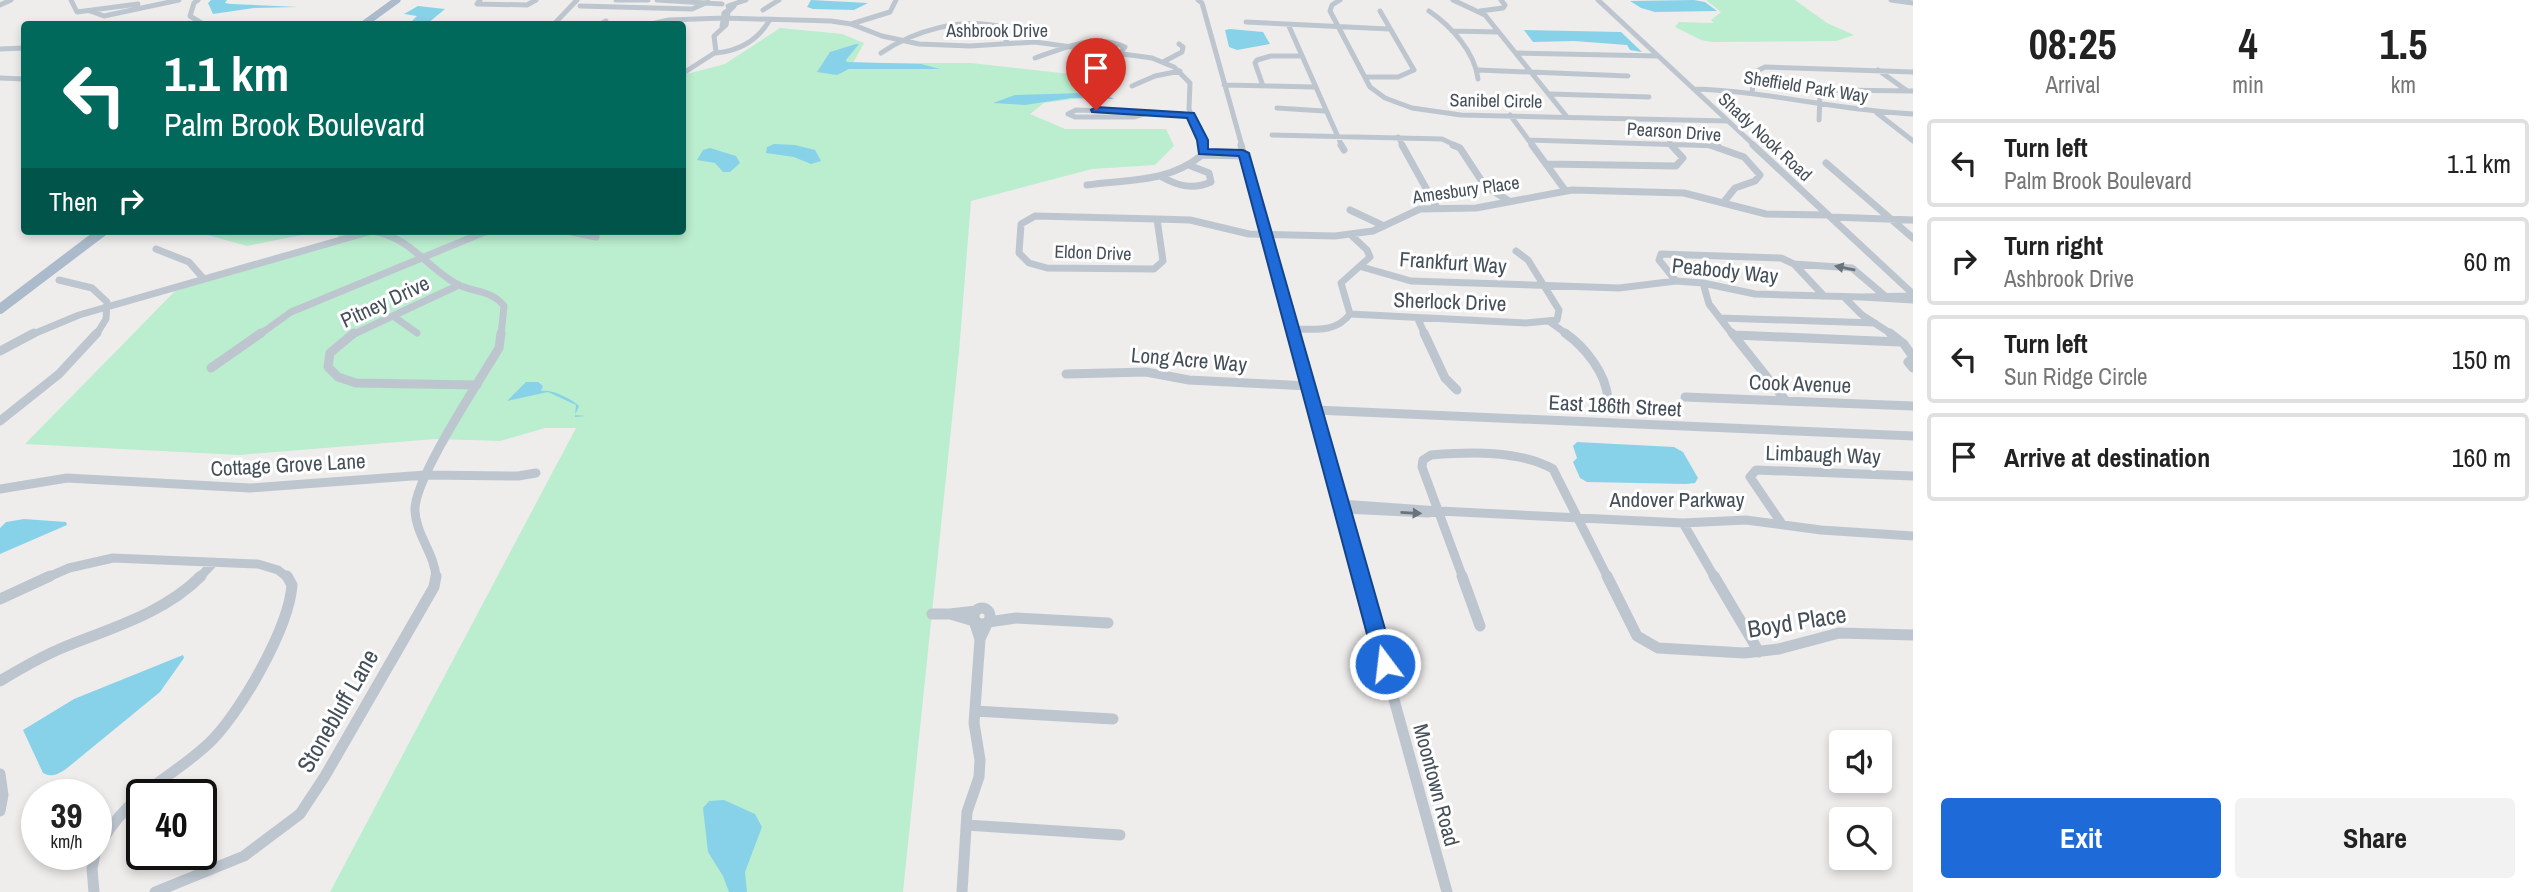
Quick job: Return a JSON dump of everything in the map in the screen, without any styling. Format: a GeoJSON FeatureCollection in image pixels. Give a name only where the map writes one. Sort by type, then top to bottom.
{"type":"FeatureCollection","features":[{"type":"Feature","properties":{"kind":"main road"},"geometry":{"type":"LineString","coordinates":[[368,21],[397,0]]}},
{"type":"Feature","properties":{"kind":"main road"},"geometry":{"type":"LineString","coordinates":[[375,21],[404,0]]}},
{"type":"Feature","properties":{"kind":"main road"},"geometry":{"type":"LineString","coordinates":[[0,301],[88,235]]}},
{"type":"Feature","properties":{"kind":"main road"},"geometry":{"type":"LineString","coordinates":[[0,309],[98,235]]}},
{"type":"Feature","properties":{"kind":"street"},"geometry":{"type":"LineString","coordinates":[[0,5],[11,0]]}},
{"type":"Feature","properties":{"kind":"street"},"geometry":{"type":"LineString","coordinates":[[71,0],[77,12],[90,11],[102,17],[147,2],[179,0]]}},
{"type":"Feature","properties":{"kind":"street"},"geometry":{"type":"LineString","coordinates":[[198,0],[194,3],[190,16],[199,21]]}},
{"type":"Feature","properties":{"kind":"street"},"geometry":{"type":"LineString","coordinates":[[480,0],[477,4],[529,5],[536,0]]}},
{"type":"Feature","properties":{"kind":"street"},"geometry":{"type":"LineString","coordinates":[[503,5],[508,0]]}},
{"type":"Feature","properties":{"kind":"street"},"geometry":{"type":"LineString","coordinates":[[611,7],[617,0],[648,0]]}},
{"type":"Feature","properties":{"kind":"street"},"geometry":{"type":"LineString","coordinates":[[657,0],[735,6]]}},
{"type":"Feature","properties":{"kind":"street"},"geometry":{"type":"LineString","coordinates":[[716,53],[714,36],[735,6],[746,0]]}},
{"type":"Feature","properties":{"kind":"street"},"geometry":{"type":"LineString","coordinates":[[763,10],[779,0]]}},
{"type":"Feature","properties":{"kind":"street"},"geometry":{"type":"LineString","coordinates":[[851,24],[890,12],[896,0]]}},
{"type":"Feature","properties":{"kind":"street","name":"Moontown Road"},"geometry":{"type":"LineString","coordinates":[[1198,0],[1202,3],[1267,235],[1447,892]]}},
{"type":"Feature","properties":{"kind":"street","name":"Sanibel Circle"},"geometry":{"type":"LineString","coordinates":[[1340,0],[1330,9],[1365,77],[1378,94],[1412,108],[1452,114],[1728,121]]}},
{"type":"Feature","properties":{"kind":"street"},"geometry":{"type":"LineString","coordinates":[[1453,0],[1480,11],[1567,117]]}},
{"type":"Feature","properties":{"kind":"street"},"geometry":{"type":"LineString","coordinates":[[1480,11],[1502,9],[1505,6],[1501,0]]}},
{"type":"Feature","properties":{"kind":"street","name":"Shady Nook Road"},"geometry":{"type":"LineString","coordinates":[[1598,0],[1913,297]]}},
{"type":"Feature","properties":{"kind":"street"},"geometry":{"type":"LineString","coordinates":[[1892,1],[1913,3]]}},
{"type":"Feature","properties":{"kind":"street"},"geometry":{"type":"LineString","coordinates":[[557,21],[578,3],[611,7],[692,9],[708,2]]}},
{"type":"Feature","properties":{"kind":"street"},"geometry":{"type":"LineString","coordinates":[[1380,11],[1413,68],[1410,75]]}},
{"type":"Feature","properties":{"kind":"street"},"geometry":{"type":"LineString","coordinates":[[1429,11],[1444,21],[1452,31],[1478,71],[1478,79]]}},
{"type":"Feature","properties":{"kind":"street","name":"Ashbrook Drive"},"geometry":{"type":"LineString","coordinates":[[664,21],[725,18],[769,22],[826,21],[851,24],[898,40],[945,46],[1035,42],[1120,53],[1163,62],[1180,71]]}},
{"type":"Feature","properties":{"kind":"street"},"geometry":{"type":"LineString","coordinates":[[686,69],[716,53],[736,49],[762,33],[769,22]]}},
{"type":"Feature","properties":{"kind":"street"},"geometry":{"type":"LineString","coordinates":[[1246,22],[1389,29]]}},
{"type":"Feature","properties":{"kind":"street"},"geometry":{"type":"LineString","coordinates":[[881,53],[898,40],[965,23],[993,24],[1002,28],[1007,43]]}},
{"type":"Feature","properties":{"kind":"street"},"geometry":{"type":"LineString","coordinates":[[1288,24],[1324,111],[1344,150]]}},
{"type":"Feature","properties":{"kind":"street"},"geometry":{"type":"LineString","coordinates":[[1452,31],[1498,32]]}},
{"type":"Feature","properties":{"kind":"street"},"geometry":{"type":"LineString","coordinates":[[1035,58],[1086,42],[1114,43],[1125,47],[1120,53],[1097,65]]}},
{"type":"Feature","properties":{"kind":"street"},"geometry":{"type":"LineString","coordinates":[[1163,62],[1182,52],[1183,47],[1179,44]]}},
{"type":"Feature","properties":{"kind":"street"},"geometry":{"type":"LineString","coordinates":[[938,54],[945,46]]}},
{"type":"Feature","properties":{"kind":"street"},"geometry":{"type":"LineString","coordinates":[[0,49],[21,48]]}},
{"type":"Feature","properties":{"kind":"street"},"geometry":{"type":"LineString","coordinates":[[1517,53],[1658,56]]}},
{"type":"Feature","properties":{"kind":"street"},"geometry":{"type":"LineString","coordinates":[[1263,86],[1255,63],[1257,60],[1268,56],[1301,56]]}},
{"type":"Feature","properties":{"kind":"street"},"geometry":{"type":"LineString","coordinates":[[1752,92],[1755,72],[1765,67],[1913,72]]}},
{"type":"Feature","properties":{"kind":"street"},"geometry":{"type":"LineString","coordinates":[[1878,70],[1911,92]]}},
{"type":"Feature","properties":{"kind":"street"},"geometry":{"type":"LineString","coordinates":[[1087,185],[1162,177],[1191,166],[1202,154],[1202,140],[1191,115],[1190,83],[1180,71],[1155,76],[1132,86]]}},
{"type":"Feature","properties":{"kind":"street"},"geometry":{"type":"LineString","coordinates":[[1478,71],[1628,76]]}},
{"type":"Feature","properties":{"kind":"street"},"geometry":{"type":"LineString","coordinates":[[1365,77],[1410,75],[1421,79]]}},
{"type":"Feature","properties":{"kind":"street"},"geometry":{"type":"LineString","coordinates":[[0,78],[21,79]]}},
{"type":"Feature","properties":{"kind":"street"},"geometry":{"type":"LineString","coordinates":[[1224,85],[1314,87]]}},
{"type":"Feature","properties":{"kind":"street","name":"Sheffield Park Way"},"geometry":{"type":"LineString","coordinates":[[1693,88],[1752,92],[1877,113],[1913,114]]}},
{"type":"Feature","properties":{"kind":"street"},"geometry":{"type":"LineString","coordinates":[[1819,120],[1820,96],[1827,90],[1911,92]]}},
{"type":"Feature","properties":{"kind":"street"},"geometry":{"type":"LineString","coordinates":[[1549,94],[1649,97]]}},
{"type":"Feature","properties":{"kind":"street"},"geometry":{"type":"LineString","coordinates":[[1277,108],[1324,111]]}},
{"type":"Feature","properties":{"kind":"street"},"geometry":{"type":"LineString","coordinates":[[1401,115],[1412,108]]}},
{"type":"Feature","properties":{"kind":"street"},"geometry":{"type":"LineString","coordinates":[[1150,112],[1134,117],[1075,117],[1068,114],[1076,110],[1150,112],[1191,115]]}},
{"type":"Feature","properties":{"kind":"street"},"geometry":{"type":"LineString","coordinates":[[1877,113],[1913,141]]}},
{"type":"Feature","properties":{"kind":"street"},"geometry":{"type":"LineString","coordinates":[[1510,115],[1565,190]]}},
{"type":"Feature","properties":{"kind":"street"},"geometry":{"type":"LineString","coordinates":[[1272,135],[1431,137],[1455,144],[1485,186],[1509,201]]}},
{"type":"Feature","properties":{"kind":"street"},"geometry":{"type":"LineString","coordinates":[[1398,137],[1437,208]]}},
{"type":"Feature","properties":{"kind":"street","name":"Pearson Drive"},"geometry":{"type":"LineString","coordinates":[[1528,140],[1669,143],[1727,148],[1746,158],[1758,170],[1760,176],[1755,181],[1735,188],[1723,203]]}},
{"type":"Feature","properties":{"kind":"street"},"geometry":{"type":"LineString","coordinates":[[1546,164],[1676,166],[1683,158],[1669,143]]}},
{"type":"Feature","properties":{"kind":"street"},"geometry":{"type":"LineString","coordinates":[[1202,154],[1244,155]]}},
{"type":"Feature","properties":{"kind":"street"},"geometry":{"type":"LineString","coordinates":[[1825,163],[1913,238]]}},
{"type":"Feature","properties":{"kind":"street"},"geometry":{"type":"LineString","coordinates":[[1162,177],[1186,187],[1202,186],[1211,182],[1209,173],[1191,166]]}},
{"type":"Feature","properties":{"kind":"street","name":"Amesbury Place"},"geometry":{"type":"LineString","coordinates":[[1027,218],[1043,216],[1196,221],[1242,234],[1351,235],[1384,226],[1413,211],[1476,208],[1565,190],[1684,193],[1776,215],[1913,220]]}},
{"type":"Feature","properties":{"kind":"street"},"geometry":{"type":"LineString","coordinates":[[1350,210],[1384,226]]}},
{"type":"Feature","properties":{"kind":"street","name":"Eldon Drive"},"geometry":{"type":"LineString","coordinates":[[1027,218],[1020,226],[1019,251],[1024,259],[1032,264],[1047,268],[1143,271],[1157,268],[1163,263],[1157,219]]}},
{"type":"Feature","properties":{"kind":"street"},"geometry":{"type":"LineString","coordinates":[[0,351],[58,322],[107,306],[358,235]]}},
{"type":"Feature","properties":{"kind":"street"},"geometry":{"type":"LineString","coordinates":[[392,235],[459,285]]}},
{"type":"Feature","properties":{"kind":"street"},"geometry":{"type":"LineString","coordinates":[[211,368],[291,312],[477,235]]}},
{"type":"Feature","properties":{"kind":"street"},"geometry":{"type":"LineString","coordinates":[[586,235],[596,237]]}},
{"type":"Feature","properties":{"kind":"street"},"geometry":{"type":"LineString","coordinates":[[1292,327],[1326,330],[1344,321],[1350,314],[1340,286],[1362,267],[1369,254],[1351,235]]}},
{"type":"Feature","properties":{"kind":"street"},"geometry":{"type":"LineString","coordinates":[[156,249],[192,262],[203,278]]}},
{"type":"Feature","properties":{"kind":"street"},"geometry":{"type":"LineString","coordinates":[[1516,251],[1528,260],[1560,314],[1557,320],[1550,322]]}},
{"type":"Feature","properties":{"kind":"street"},"geometry":{"type":"LineString","coordinates":[[1676,281],[1659,260],[1661,254],[1772,256],[1794,264],[1852,268],[1885,296]]}},
{"type":"Feature","properties":{"kind":"street"},"geometry":{"type":"LineString","coordinates":[[1794,264],[1824,296]]}},
{"type":"Feature","properties":{"kind":"street","name":"Frankfurt Way"},"geometry":{"type":"LineString","coordinates":[[1362,267],[1411,281],[1543,285]]}},
{"type":"Feature","properties":{"kind":"street"},"geometry":{"type":"LineString","coordinates":[[0,421],[40,392],[92,338],[106,319],[107,306],[103,296],[92,288],[59,280]]}},
{"type":"Feature","properties":{"kind":"street","name":"Peabody Way"},"geometry":{"type":"LineString","coordinates":[[1543,285],[1625,288],[1660,281],[1676,281],[1703,283],[1749,293],[1862,298],[1913,297]]}},
{"type":"Feature","properties":{"kind":"street"},"geometry":{"type":"LineString","coordinates":[[1703,283],[1709,304],[1786,401]]}},
{"type":"Feature","properties":{"kind":"street","name":"Pitney Drive"},"geometry":{"type":"LineString","coordinates":[[459,285],[342,341],[329,355],[328,368],[338,377],[356,383],[477,385]]}},
{"type":"Feature","properties":{"kind":"street","name":"Stonebluff Lane"},"geometry":{"type":"LineString","coordinates":[[155,892],[244,856],[290,823],[313,794],[434,586],[436,564],[421,534],[415,512],[417,497],[425,475],[501,344],[504,306],[492,294],[459,285]]}},
{"type":"Feature","properties":{"kind":"street"},"geometry":{"type":"LineString","coordinates":[[1844,297],[1900,342],[1912,355],[1911,364]]}},
{"type":"Feature","properties":{"kind":"street","name":"Peabody Way"},"geometry":{"type":"LineString","coordinates":[[1862,298],[1913,297]]}},
{"type":"Feature","properties":{"kind":"street","name":"Sherlock Drive"},"geometry":{"type":"LineString","coordinates":[[1350,314],[1418,319],[1550,322]]}},
{"type":"Feature","properties":{"kind":"street"},"geometry":{"type":"LineString","coordinates":[[393,316],[417,333]]}},
{"type":"Feature","properties":{"kind":"street"},"geometry":{"type":"LineString","coordinates":[[1720,318],[1875,323]]}},
{"type":"Feature","properties":{"kind":"street"},"geometry":{"type":"LineString","coordinates":[[1418,319],[1445,378],[1457,390]]}},
{"type":"Feature","properties":{"kind":"street"},"geometry":{"type":"LineString","coordinates":[[1550,322],[1582,345],[1607,387],[1608,399]]}},
{"type":"Feature","properties":{"kind":"street"},"geometry":{"type":"LineString","coordinates":[[1734,335],[1900,342]]}},
{"type":"Feature","properties":{"kind":"street","name":"Long Acre Way"},"geometry":{"type":"LineString","coordinates":[[1066,374],[1146,372],[1189,380],[1308,386]]}},
{"type":"Feature","properties":{"kind":"street","name":"Cook Avenue"},"geometry":{"type":"LineString","coordinates":[[1685,397],[1913,406]]}},
{"type":"Feature","properties":{"kind":"street","name":"East 186th Street"},"geometry":{"type":"LineString","coordinates":[[1315,410],[1913,436]]}},
{"type":"Feature","properties":{"kind":"street"},"geometry":{"type":"LineString","coordinates":[[1480,626],[1422,467],[1425,457],[1440,454],[1536,460],[1553,469],[1578,518]]}},
{"type":"Feature","properties":{"kind":"street","name":"Limbaugh Way"},"geometry":{"type":"LineString","coordinates":[[1782,524],[1751,477],[1756,470],[1913,476]]}},
{"type":"Feature","properties":{"kind":"street","name":"Cottage Grove Lane"},"geometry":{"type":"LineString","coordinates":[[0,489],[67,478],[250,488],[425,475],[518,476],[536,472]]}},
{"type":"Feature","properties":{"kind":"street","name":"Andover Parkway"},"geometry":{"type":"LineString","coordinates":[[1342,506],[1426,508],[1439,511],[1683,523],[1746,520],[1821,530],[1913,536]]}},
{"type":"Feature","properties":{"kind":"street","name":"Boyd Place"},"geometry":{"type":"LineString","coordinates":[[1578,518],[1637,636],[1647,645],[1664,649],[1759,652],[1839,633],[1913,635]]}},
{"type":"Feature","properties":{"kind":"street"},"geometry":{"type":"LineString","coordinates":[[1683,523],[1759,652]]}},
{"type":"Feature","properties":{"kind":"street"},"geometry":{"type":"LineString","coordinates":[[0,599],[57,573],[100,560],[136,557],[258,564],[281,570],[288,576],[293,589],[290,608],[226,725],[206,746],[139,794],[112,824]]}},
{"type":"Feature","properties":{"kind":"street"},"geometry":{"type":"LineString","coordinates":[[0,681],[50,654],[121,627],[164,606],[193,585],[214,562]]}},
{"type":"Feature","properties":{"kind":"street"},"geometry":{"type":"LineString","coordinates":[[932,614],[1108,623]]}},
{"type":"Feature","properties":{"kind":"street"},"geometry":{"type":"LineString","coordinates":[[975,616],[980,639]]}},
{"type":"Feature","properties":{"kind":"street"},"geometry":{"type":"LineString","coordinates":[[962,892],[967,812],[979,777],[975,711],[980,639],[988,617]]}},
{"type":"Feature","properties":{"kind":"street"},"geometry":{"type":"LineString","coordinates":[[975,711],[1113,719]]}},
{"type":"Feature","properties":{"kind":"street"},"geometry":{"type":"LineString","coordinates":[[0,774],[3,795],[0,811]]}},
{"type":"Feature","properties":{"kind":"street"},"geometry":{"type":"LineString","coordinates":[[966,825],[1120,835]]}},
{"type":"Feature","properties":{"kind":"street"},"geometry":{"type":"LineString","coordinates":[[92,870],[94,892]]}},
{"type":"Feature","properties":{"kind":"green space"},"geometry":{"type":"Polygon","coordinates":[[[1706,0],[1795,0],[1827,23],[1854,35],[1836,41],[1713,42],[1701,40],[1675,27],[1679,22],[1714,23],[1711,20],[1721,12],[1706,0]]]}},
{"type":"Feature","properties":{"kind":"green space"},"geometry":{"type":"Polygon","coordinates":[[[780,28],[842,34],[864,43],[853,63],[971,63],[1079,75],[1095,96],[1044,103],[1030,114],[1065,129],[1166,129],[1174,146],[1155,165],[1092,169],[971,201],[959,352],[903,892],[330,892],[576,428],[545,428],[500,441],[435,439],[239,455],[25,444],[179,287],[341,239],[338,235],[686,235],[686,74],[725,64],[780,28]]]}},
{"type":"Feature","properties":{"kind":"green space"},"geometry":{"type":"Polygon","coordinates":[[[207,235],[302,235],[247,246],[207,235]]]}},
{"type":"Feature","properties":{"kind":"water"},"geometry":{"type":"Polygon","coordinates":[[[211,0],[227,0],[225,3],[231,4],[298,7],[254,8],[213,14],[208,3],[211,0]]]}},
{"type":"Feature","properties":{"kind":"water"},"geometry":{"type":"Polygon","coordinates":[[[811,0],[868,3],[854,10],[813,9],[807,7],[811,0]]]}},
{"type":"Feature","properties":{"kind":"water"},"geometry":{"type":"Polygon","coordinates":[[[1630,1],[1705,2],[1717,11],[1655,12],[1630,1]]]}},
{"type":"Feature","properties":{"kind":"water"},"geometry":{"type":"Polygon","coordinates":[[[418,6],[445,9],[431,21],[412,21],[417,16],[404,14],[418,6]]]}},
{"type":"Feature","properties":{"kind":"water"},"geometry":{"type":"Polygon","coordinates":[[[1225,30],[1263,32],[1270,44],[1237,50],[1229,47],[1225,30]]]}},
{"type":"Feature","properties":{"kind":"water"},"geometry":{"type":"Polygon","coordinates":[[[1524,30],[1621,32],[1642,52],[1630,50],[1627,45],[1574,41],[1533,42],[1524,30]]]}},
{"type":"Feature","properties":{"kind":"water"},"geometry":{"type":"Polygon","coordinates":[[[859,44],[847,62],[921,64],[940,69],[849,69],[837,75],[817,72],[830,52],[859,44]]]}},
{"type":"Feature","properties":{"kind":"water"},"geometry":{"type":"Polygon","coordinates":[[[1091,82],[1099,91],[1114,99],[1071,98],[1025,105],[993,103],[1015,95],[1083,93],[1089,90],[1088,84],[1091,82]]]}},
{"type":"Feature","properties":{"kind":"water"},"geometry":{"type":"Polygon","coordinates":[[[774,144],[815,150],[821,161],[811,164],[794,157],[766,153],[767,147],[774,144]]]}},
{"type":"Feature","properties":{"kind":"water"},"geometry":{"type":"Polygon","coordinates":[[[710,148],[736,156],[740,163],[730,172],[723,172],[715,163],[697,160],[703,150],[710,148]]]}},
{"type":"Feature","properties":{"kind":"water"},"geometry":{"type":"Polygon","coordinates":[[[526,382],[538,382],[543,386],[541,391],[545,391],[555,393],[571,400],[579,406],[575,415],[576,405],[548,392],[507,401],[526,382]]]}},
{"type":"Feature","properties":{"kind":"water"},"geometry":{"type":"Polygon","coordinates":[[[1577,442],[1674,447],[1683,452],[1698,478],[1695,483],[1686,484],[1587,482],[1580,478],[1573,462],[1577,458],[1573,446],[1577,442]]]}},
{"type":"Feature","properties":{"kind":"water"},"geometry":{"type":"Polygon","coordinates":[[[24,519],[66,522],[67,525],[0,554],[0,528],[6,522],[24,519]]]}},
{"type":"Feature","properties":{"kind":"water"},"geometry":{"type":"Polygon","coordinates":[[[183,655],[184,658],[160,692],[66,769],[58,774],[43,773],[23,730],[74,699],[183,655]]]}},
{"type":"Feature","properties":{"kind":"water"},"geometry":{"type":"Polygon","coordinates":[[[724,800],[755,814],[762,827],[745,872],[747,892],[729,892],[723,876],[708,852],[703,808],[709,801],[724,800]]]}},
{"type":"Feature","properties":{"kind":"route"},"geometry":{"type":"LineString","coordinates":[[1096,110],[1191,115],[1202,140],[1203,152],[1243,153],[1385,664]]}}]}
